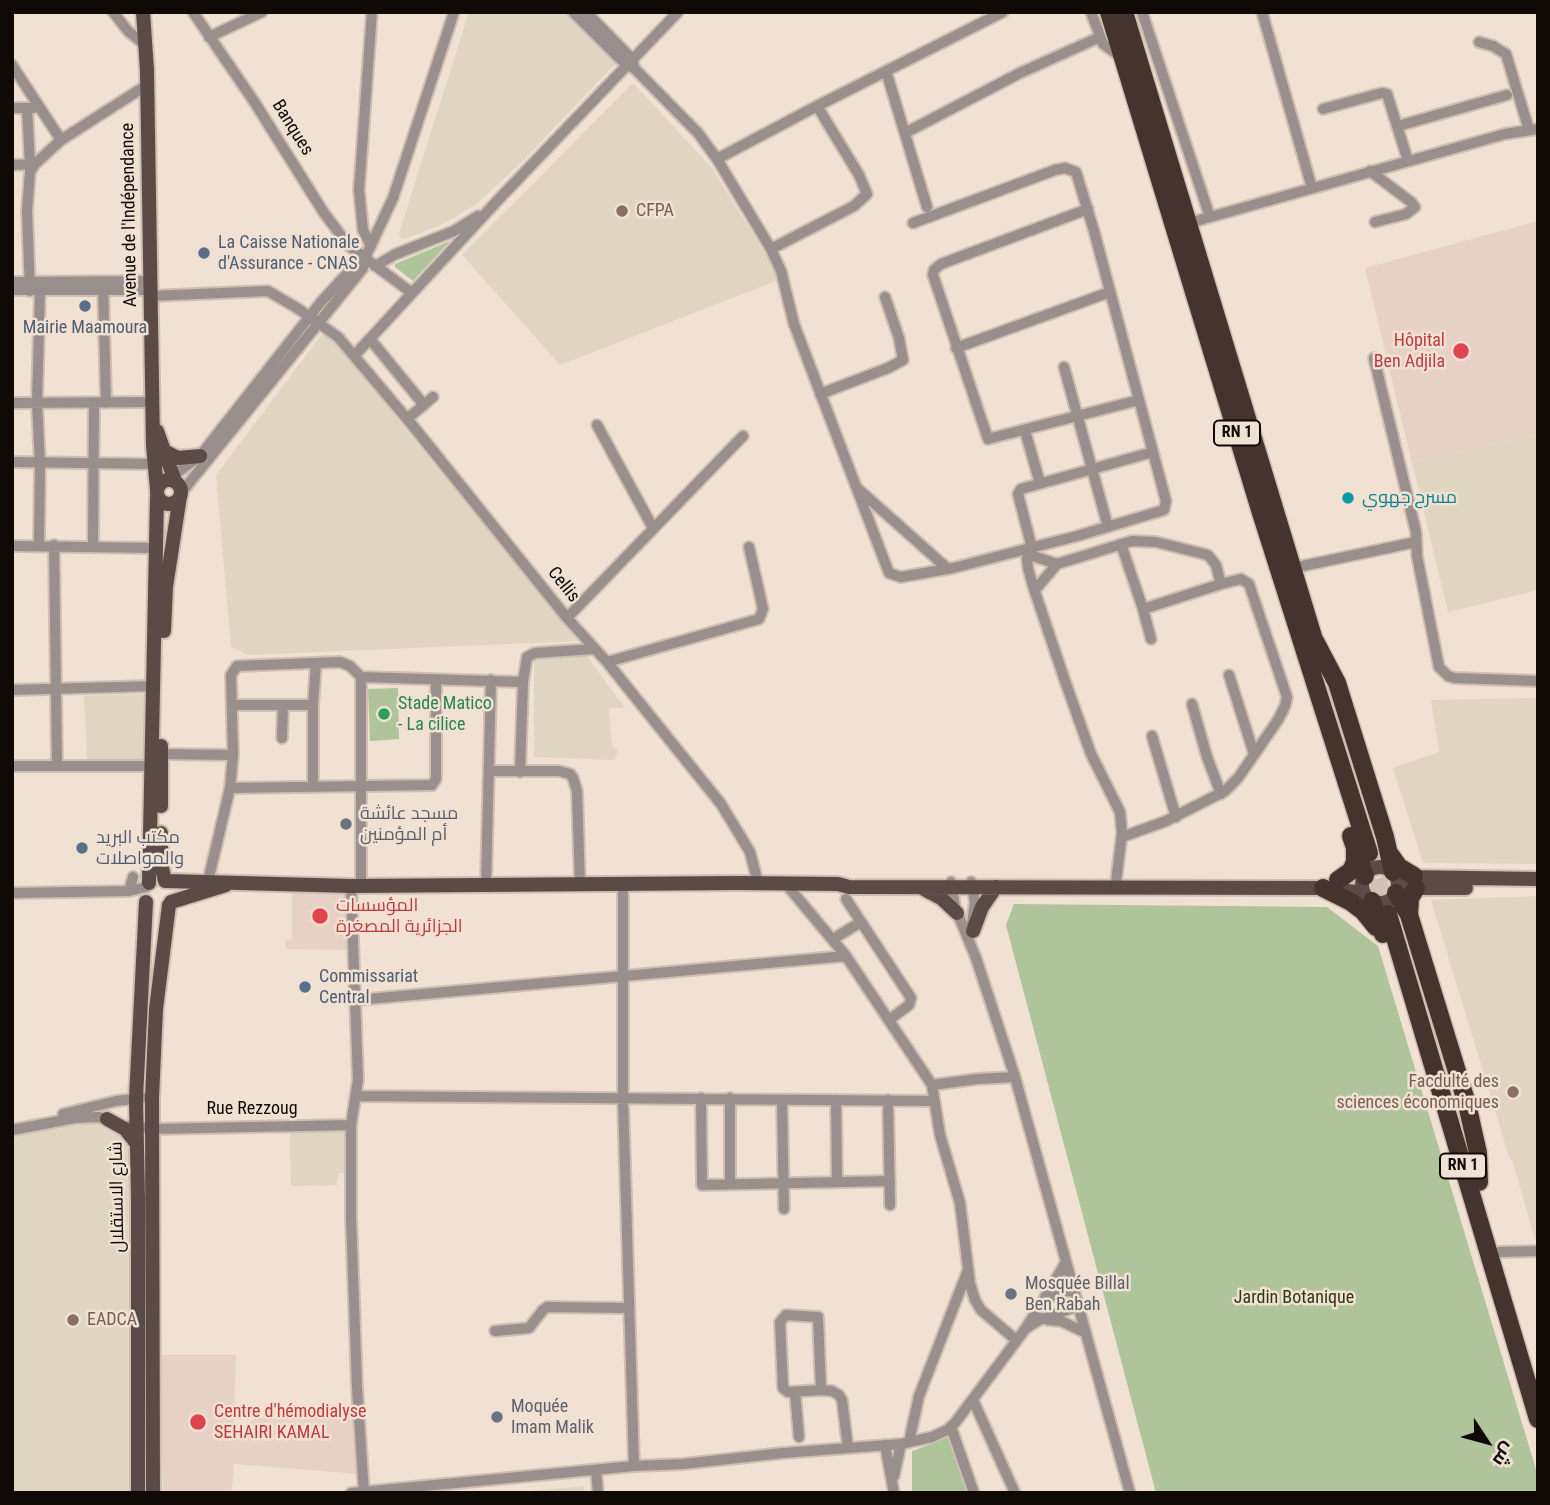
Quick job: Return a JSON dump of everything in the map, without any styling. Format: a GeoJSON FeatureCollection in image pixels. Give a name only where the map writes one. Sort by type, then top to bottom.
{"type":"FeatureCollection","features":[{"type":"Feature","properties":{"kind":"highway","name":"RN 1"},"geometry":{"type":"LineString","coordinates":[[1109,12],[1294,617],[1373,851]]}},
{"type":"Feature","properties":{"kind":"highway","name":"RN 1"},"geometry":{"type":"LineString","coordinates":[[1124,12],[1293,568],[1373,851]]}},
{"type":"Feature","properties":{"kind":"highway"},"geometry":{"type":"LineString","coordinates":[[1373,851],[1355,862],[1351,871],[1331,884],[1339,894],[1363,911],[1385,943]]}},
{"type":"Feature","properties":{"kind":"highway"},"geometry":{"type":"LineString","coordinates":[[1373,851],[1366,887],[1438,1111],[1460,1155]]}},
{"type":"Feature","properties":{"kind":"highway"},"geometry":{"type":"LineString","coordinates":[[1373,851],[1401,893]]}},
{"type":"Feature","properties":{"kind":"highway","name":"RN 1"},"geometry":{"type":"LineString","coordinates":[[1401,893],[1460,1155],[1538,1419]]}},
{"type":"Feature","properties":{"kind":"highway","name":"RN 1"},"geometry":{"type":"LineString","coordinates":[[1401,893],[1479,1182],[1538,1380]]}},
{"type":"Feature","properties":{"kind":"main road","name":"Avenue de l'Indépendance"},"geometry":{"type":"LineString","coordinates":[[143,12],[147,85],[154,464],[170,488],[155,548],[154,686],[147,892]]}},
{"type":"Feature","properties":{"kind":"main road","name":"Avenue de l'Indépendance"},"geometry":{"type":"LineString","coordinates":[[153,409],[170,488],[161,754],[161,855],[166,881]]}},
{"type":"Feature","properties":{"kind":"main road"},"geometry":{"type":"LineString","coordinates":[[164,451],[178,458],[200,456]]}},
{"type":"Feature","properties":{"kind":"main road"},"geometry":{"type":"LineString","coordinates":[[1366,887],[1378,867],[1401,893]]}},
{"type":"Feature","properties":{"kind":"main road"},"geometry":{"type":"LineString","coordinates":[[234,883],[157,909],[147,892],[157,879],[356,886],[758,883],[838,884],[849,887],[951,883]]}},
{"type":"Feature","properties":{"kind":"main road"},"geometry":{"type":"LineString","coordinates":[[838,884],[848,881],[972,884],[1331,884],[1366,887],[1386,902],[1401,893],[1538,879]]}},
{"type":"Feature","properties":{"kind":"main road"},"geometry":{"type":"LineString","coordinates":[[153,1493],[145,1198],[152,1129],[156,1009],[170,904],[174,893],[166,881]]}},
{"type":"Feature","properties":{"kind":"main road"},"geometry":{"type":"LineString","coordinates":[[972,884],[996,887],[1331,884]]}},
{"type":"Feature","properties":{"kind":"main road"},"geometry":{"type":"LineString","coordinates":[[918,886],[941,898],[957,914]]}},
{"type":"Feature","properties":{"kind":"main road"},"geometry":{"type":"LineString","coordinates":[[973,931],[982,907],[996,887]]}},
{"type":"Feature","properties":{"kind":"main road"},"geometry":{"type":"LineString","coordinates":[[1401,893],[1538,888]]}},
{"type":"Feature","properties":{"kind":"main road","name":"شارع الاستقلال"},"geometry":{"type":"LineString","coordinates":[[145,1198],[136,1127],[136,1098],[147,892]]}},
{"type":"Feature","properties":{"kind":"main road"},"geometry":{"type":"LineString","coordinates":[[107,1119],[125,1129],[138,1144]]}},
{"type":"Feature","properties":{"kind":"main road","name":"شارع الاستقلال"},"geometry":{"type":"LineString","coordinates":[[138,1493],[146,1246]]}},
{"type":"Feature","properties":{"kind":"street"},"geometry":{"type":"LineString","coordinates":[[113,12],[128,32],[146,46]]}},
{"type":"Feature","properties":{"kind":"street","name":"Banques"},"geometry":{"type":"LineString","coordinates":[[193,12],[255,103],[324,213],[349,246],[412,293]]}},
{"type":"Feature","properties":{"kind":"street"},"geometry":{"type":"LineString","coordinates":[[209,37],[262,12]]}},
{"type":"Feature","properties":{"kind":"street"},"geometry":{"type":"LineString","coordinates":[[371,246],[363,230],[359,190],[372,12]]}},
{"type":"Feature","properties":{"kind":"street"},"geometry":{"type":"LineString","coordinates":[[170,488],[314,320],[348,272],[365,258],[393,198],[454,12]]}},
{"type":"Feature","properties":{"kind":"street"},"geometry":{"type":"LineString","coordinates":[[573,12],[587,15],[698,133],[718,159],[771,249],[781,271],[789,308],[820,394],[889,573],[901,577],[948,569],[1156,514],[1166,507],[1088,209],[1078,176],[1072,169],[1065,168],[912,223]]}},
{"type":"Feature","properties":{"kind":"street"},"geometry":{"type":"LineString","coordinates":[[354,356],[678,12]]}},
{"type":"Feature","properties":{"kind":"street"},"geometry":{"type":"LineString","coordinates":[[718,159],[1003,12]]}},
{"type":"Feature","properties":{"kind":"street"},"geometry":{"type":"LineString","coordinates":[[1091,12],[1105,46],[1124,58]]}},
{"type":"Feature","properties":{"kind":"street"},"geometry":{"type":"LineString","coordinates":[[1142,12],[1210,217]]}},
{"type":"Feature","properties":{"kind":"street"},"geometry":{"type":"LineString","coordinates":[[1262,12],[1312,188]]}},
{"type":"Feature","properties":{"kind":"street"},"geometry":{"type":"LineString","coordinates":[[905,133],[1020,73],[1100,37]]}},
{"type":"Feature","properties":{"kind":"street"},"geometry":{"type":"LineString","coordinates":[[1189,223],[1531,128],[1506,54],[1479,42]]}},
{"type":"Feature","properties":{"kind":"street"},"geometry":{"type":"LineString","coordinates":[[12,65],[33,108],[61,139]]}},
{"type":"Feature","properties":{"kind":"street"},"geometry":{"type":"LineString","coordinates":[[886,71],[927,207]]}},
{"type":"Feature","properties":{"kind":"street"},"geometry":{"type":"LineString","coordinates":[[12,164],[33,164],[61,139],[147,85]]}},
{"type":"Feature","properties":{"kind":"street"},"geometry":{"type":"LineString","coordinates":[[1323,109],[1385,93],[1389,96],[1408,161]]}},
{"type":"Feature","properties":{"kind":"street"},"geometry":{"type":"LineString","coordinates":[[1398,126],[1507,95]]}},
{"type":"Feature","properties":{"kind":"street"},"geometry":{"type":"LineString","coordinates":[[771,249],[855,206],[867,194],[859,175],[817,106]]}},
{"type":"Feature","properties":{"kind":"street"},"geometry":{"type":"LineString","coordinates":[[12,108],[33,108]]}},
{"type":"Feature","properties":{"kind":"street"},"geometry":{"type":"LineString","coordinates":[[33,108],[33,164],[27,211],[40,464],[39,544]]}},
{"type":"Feature","properties":{"kind":"street"},"geometry":{"type":"LineString","coordinates":[[1370,171],[1415,207],[1406,214],[1375,222]]}},
{"type":"Feature","properties":{"kind":"street"},"geometry":{"type":"LineString","coordinates":[[375,266],[396,254],[454,231],[499,199]]}},
{"type":"Feature","properties":{"kind":"street"},"geometry":{"type":"LineString","coordinates":[[1088,209],[936,267],[933,275],[988,439],[1139,400]]}},
{"type":"Feature","properties":{"kind":"street"},"geometry":{"type":"LineString","coordinates":[[12,282],[33,287]]}},
{"type":"Feature","properties":{"kind":"street"},"geometry":{"type":"LineString","coordinates":[[93,545],[93,464],[100,403],[103,286]]}},
{"type":"Feature","properties":{"kind":"street","name":"Cellis"},"geometry":{"type":"LineString","coordinates":[[33,287],[103,286],[268,291],[338,337],[408,419],[566,618],[607,662],[721,804],[750,852],[758,883]]}},
{"type":"Feature","properties":{"kind":"street"},"geometry":{"type":"LineString","coordinates":[[12,290],[33,287]]}},
{"type":"Feature","properties":{"kind":"street"},"geometry":{"type":"LineString","coordinates":[[956,348],[1110,292]]}},
{"type":"Feature","properties":{"kind":"street"},"geometry":{"type":"LineString","coordinates":[[820,394],[903,360],[900,338],[886,297]]}},
{"type":"Feature","properties":{"kind":"street"},"geometry":{"type":"LineString","coordinates":[[170,488],[314,320]]}},
{"type":"Feature","properties":{"kind":"street"},"geometry":{"type":"LineString","coordinates":[[370,339],[428,401],[408,419]]}},
{"type":"Feature","properties":{"kind":"street"},"geometry":{"type":"LineString","coordinates":[[1374,358],[1416,533],[1437,660],[1443,672],[1461,679],[1538,681]]}},
{"type":"Feature","properties":{"kind":"street"},"geometry":{"type":"LineString","coordinates":[[1064,367],[1108,527]]}},
{"type":"Feature","properties":{"kind":"street"},"geometry":{"type":"LineString","coordinates":[[12,403],[100,403],[153,409]]}},
{"type":"Feature","properties":{"kind":"street"},"geometry":{"type":"LineString","coordinates":[[597,425],[653,528]]}},
{"type":"Feature","properties":{"kind":"street"},"geometry":{"type":"LineString","coordinates":[[1025,431],[1040,483]]}},
{"type":"Feature","properties":{"kind":"street"},"geometry":{"type":"LineString","coordinates":[[566,618],[743,436]]}},
{"type":"Feature","properties":{"kind":"street"},"geometry":{"type":"LineString","coordinates":[[1032,548],[1018,494],[1021,489],[1153,452]]}},
{"type":"Feature","properties":{"kind":"street"},"geometry":{"type":"LineString","coordinates":[[12,462],[154,464]]}},
{"type":"Feature","properties":{"kind":"street"},"geometry":{"type":"LineString","coordinates":[[855,486],[948,569]]}},
{"type":"Feature","properties":{"kind":"street"},"geometry":{"type":"LineString","coordinates":[[1035,590],[1057,564],[1132,541],[1156,542],[1208,555],[1216,565],[1221,584]]}},
{"type":"Feature","properties":{"kind":"street"},"geometry":{"type":"LineString","coordinates":[[1293,568],[1416,542]]}},
{"type":"Feature","properties":{"kind":"street"},"geometry":{"type":"LineString","coordinates":[[12,546],[39,544],[155,548]]}},
{"type":"Feature","properties":{"kind":"street"},"geometry":{"type":"LineString","coordinates":[[1121,544],[1151,639]]}},
{"type":"Feature","properties":{"kind":"street"},"geometry":{"type":"LineString","coordinates":[[54,545],[57,765]]}},
{"type":"Feature","properties":{"kind":"street"},"geometry":{"type":"LineString","coordinates":[[607,662],[759,618],[763,609],[749,547]]}},
{"type":"Feature","properties":{"kind":"street"},"geometry":{"type":"LineString","coordinates":[[1057,564],[1028,556],[1028,568],[1091,754],[1120,812],[1122,837],[1116,882]]}},
{"type":"Feature","properties":{"kind":"street"},"geometry":{"type":"LineString","coordinates":[[1122,837],[1176,817],[1231,786],[1283,712],[1287,697],[1249,584],[1241,579],[1143,609]]}},
{"type":"Feature","properties":{"kind":"street"},"geometry":{"type":"LineString","coordinates":[[520,772],[523,682],[529,655],[594,649]]}},
{"type":"Feature","properties":{"kind":"street"},"geometry":{"type":"LineString","coordinates":[[313,787],[316,663]]}},
{"type":"Feature","properties":{"kind":"street"},"geometry":{"type":"LineString","coordinates":[[208,881],[230,788],[233,755],[231,675],[237,666],[345,664],[361,677],[523,682]]}},
{"type":"Feature","properties":{"kind":"street"},"geometry":{"type":"LineString","coordinates":[[1230,675],[1254,754]]}},
{"type":"Feature","properties":{"kind":"street"},"geometry":{"type":"LineString","coordinates":[[361,677],[356,886],[358,1080],[351,1125],[351,1217],[364,1492]]}},
{"type":"Feature","properties":{"kind":"street"},"geometry":{"type":"LineString","coordinates":[[230,788],[430,786],[435,782],[436,680]]}},
{"type":"Feature","properties":{"kind":"street"},"geometry":{"type":"LineString","coordinates":[[486,884],[491,681]]}},
{"type":"Feature","properties":{"kind":"street"},"geometry":{"type":"LineString","coordinates":[[12,690],[154,686]]}},
{"type":"Feature","properties":{"kind":"street"},"geometry":{"type":"LineString","coordinates":[[1192,704],[1221,794]]}},
{"type":"Feature","properties":{"kind":"street"},"geometry":{"type":"LineString","coordinates":[[232,705],[313,705]]}},
{"type":"Feature","properties":{"kind":"street"},"geometry":{"type":"LineString","coordinates":[[282,738],[283,705]]}},
{"type":"Feature","properties":{"kind":"street"},"geometry":{"type":"LineString","coordinates":[[1152,736],[1176,817]]}},
{"type":"Feature","properties":{"kind":"street"},"geometry":{"type":"LineString","coordinates":[[161,754],[233,755]]}},
{"type":"Feature","properties":{"kind":"street"},"geometry":{"type":"LineString","coordinates":[[12,766],[151,766]]}},
{"type":"Feature","properties":{"kind":"street"},"geometry":{"type":"LineString","coordinates":[[489,771],[559,771],[570,774],[577,791],[580,885]]}},
{"type":"Feature","properties":{"kind":"street"},"geometry":{"type":"LineString","coordinates":[[129,891],[133,877]]}},
{"type":"Feature","properties":{"kind":"street"},"geometry":{"type":"LineString","coordinates":[[951,883],[957,914],[976,958],[1015,1077],[1130,1493]]}},
{"type":"Feature","properties":{"kind":"street"},"geometry":{"type":"LineString","coordinates":[[623,884],[623,1099],[634,1466]]}},
{"type":"Feature","properties":{"kind":"street"},"geometry":{"type":"LineString","coordinates":[[786,884],[846,956],[932,1085],[940,1135],[960,1203],[968,1269],[975,1300],[981,1310],[1016,1340]]}},
{"type":"Feature","properties":{"kind":"street"},"geometry":{"type":"LineString","coordinates":[[972,884],[975,898],[973,931],[976,958]]}},
{"type":"Feature","properties":{"kind":"street"},"geometry":{"type":"LineString","coordinates":[[12,893],[147,892]]}},
{"type":"Feature","properties":{"kind":"street"},"geometry":{"type":"LineString","coordinates":[[846,899],[911,998],[909,1005],[889,1020]]}},
{"type":"Feature","properties":{"kind":"street"},"geometry":{"type":"LineString","coordinates":[[833,939],[861,922]]}},
{"type":"Feature","properties":{"kind":"street"},"geometry":{"type":"LineString","coordinates":[[356,1000],[846,956]]}},
{"type":"Feature","properties":{"kind":"street"},"geometry":{"type":"LineString","coordinates":[[932,1085],[1015,1077]]}},
{"type":"Feature","properties":{"kind":"street"},"geometry":{"type":"LineString","coordinates":[[356,1096],[934,1101]]}},
{"type":"Feature","properties":{"kind":"street"},"geometry":{"type":"LineString","coordinates":[[12,1124],[136,1098],[152,1098]]}},
{"type":"Feature","properties":{"kind":"street"},"geometry":{"type":"LineString","coordinates":[[701,1098],[702,1185],[890,1181]]}},
{"type":"Feature","properties":{"kind":"street"},"geometry":{"type":"LineString","coordinates":[[730,1098],[730,1184]]}},
{"type":"Feature","properties":{"kind":"street"},"geometry":{"type":"LineString","coordinates":[[836,1100],[837,1182]]}},
{"type":"Feature","properties":{"kind":"street"},"geometry":{"type":"LineString","coordinates":[[888,1100],[890,1205]]}},
{"type":"Feature","properties":{"kind":"street"},"geometry":{"type":"LineString","coordinates":[[782,1101],[784,1209]]}},
{"type":"Feature","properties":{"kind":"street","name":"Rue Rezzoug"},"geometry":{"type":"LineString","coordinates":[[12,1130],[75,1118],[107,1119],[152,1129],[351,1125]]}},
{"type":"Feature","properties":{"kind":"street"},"geometry":{"type":"LineString","coordinates":[[1499,1252],[1538,1251]]}},
{"type":"Feature","properties":{"kind":"street"},"geometry":{"type":"LineString","coordinates":[[351,1493],[442,1488],[634,1466],[885,1445],[937,1435],[951,1427],[1026,1328],[1066,1262]]}},
{"type":"Feature","properties":{"kind":"street"},"geometry":{"type":"LineString","coordinates":[[892,1478],[919,1396],[968,1269]]}},
{"type":"Feature","properties":{"kind":"street"},"geometry":{"type":"LineString","coordinates":[[1041,1304],[1057,1293],[1074,1291]]}},
{"type":"Feature","properties":{"kind":"street"},"geometry":{"type":"LineString","coordinates":[[1026,1328],[1039,1320],[1078,1306]]}},
{"type":"Feature","properties":{"kind":"street"},"geometry":{"type":"LineString","coordinates":[[495,1331],[529,1328],[547,1307],[628,1308]]}},
{"type":"Feature","properties":{"kind":"street"},"geometry":{"type":"LineString","coordinates":[[821,1390],[818,1317],[786,1315],[780,1322],[783,1388],[788,1392],[832,1391],[842,1400],[848,1448]]}},
{"type":"Feature","properties":{"kind":"street"},"geometry":{"type":"LineString","coordinates":[[1039,1320],[1061,1321],[1086,1334]]}},
{"type":"Feature","properties":{"kind":"street"},"geometry":{"type":"LineString","coordinates":[[795,1392],[799,1437]]}},
{"type":"Feature","properties":{"kind":"street"},"geometry":{"type":"LineString","coordinates":[[972,1400],[1014,1493]]}},
{"type":"Feature","properties":{"kind":"street"},"geometry":{"type":"LineString","coordinates":[[951,1427],[974,1493]]}},
{"type":"Feature","properties":{"kind":"street"},"geometry":{"type":"LineString","coordinates":[[885,1445],[894,1493]]}},
{"type":"Feature","properties":{"kind":"street"},"geometry":{"type":"LineString","coordinates":[[596,1470],[598,1493]]}},
{"type":"Feature","properties":{"kind":"shaded area"},"geometry":{"type":"Polygon","coordinates":[[[469,12],[567,12],[618,61],[521,163],[475,205],[443,224],[405,239],[400,237],[399,233],[469,12]]]}},
{"type":"Feature","properties":{"kind":"shaded area","name":"CFPA"},"geometry":{"type":"Polygon","coordinates":[[[633,83],[712,168],[781,279],[560,365],[462,255],[633,83]]]}},
{"type":"Feature","properties":{"kind":"shaded area","name":"Hôpital Ben Adjila"},"geometry":{"type":"Polygon","coordinates":[[[1538,221],[1538,434],[1412,463],[1365,268],[1538,221]]]}},
{"type":"Feature","properties":{"kind":"shaded area"},"geometry":{"type":"Polygon","coordinates":[[[325,330],[578,641],[249,655],[231,647],[216,475],[325,330]]]}},
{"type":"Feature","properties":{"kind":"shaded area"},"geometry":{"type":"Polygon","coordinates":[[[1538,434],[1538,590],[1448,612],[1412,463],[1538,434]]]}},
{"type":"Feature","properties":{"kind":"shaded area"},"geometry":{"type":"Polygon","coordinates":[[[584,652],[625,708],[609,708],[612,747],[618,749],[615,760],[534,757],[534,656],[584,652]]]}},
{"type":"Feature","properties":{"kind":"shaded area"},"geometry":{"type":"Polygon","coordinates":[[[147,694],[148,762],[87,761],[84,696],[147,694]]]}},
{"type":"Feature","properties":{"kind":"shaded area"},"geometry":{"type":"Polygon","coordinates":[[[1538,698],[1538,864],[1423,863],[1393,768],[1439,752],[1431,700],[1538,698]]]}},
{"type":"Feature","properties":{"kind":"shaded area","name":"المؤسسات الجزائرية المصغرة"},"geometry":{"type":"Polygon","coordinates":[[[292,890],[348,892],[349,950],[287,949],[285,942],[292,939],[292,890]]]}},
{"type":"Feature","properties":{"kind":"shaded area","name":"Facdulté des sciences économiques"},"geometry":{"type":"Polygon","coordinates":[[[1538,896],[1538,1240],[1535,1239],[1513,1162],[1509,1157],[1431,900],[1538,896]]]}},
{"type":"Feature","properties":{"kind":"shaded area","name":"EADCA"},"geometry":{"type":"Polygon","coordinates":[[[99,1120],[111,1125],[134,1146],[133,1493],[12,1493],[12,1135],[99,1120]]]}},
{"type":"Feature","properties":{"kind":"shaded area"},"geometry":{"type":"Polygon","coordinates":[[[290,1128],[349,1129],[347,1173],[338,1173],[337,1185],[291,1186],[290,1128]]]}},
{"type":"Feature","properties":{"kind":"shaded area","name":"Centre d'hémodialyse SEHAIRI KAMAL"},"geometry":{"type":"Polygon","coordinates":[[[160,1355],[236,1355],[234,1431],[257,1418],[359,1414],[360,1474],[234,1464],[232,1490],[163,1493],[160,1355]]]}},
{"type":"Feature","properties":{"kind":"shaded area"},"geometry":{"type":"Polygon","coordinates":[[[584,1486],[584,1493],[509,1493],[584,1486]]]}},
{"type":"Feature","properties":{"kind":"green space"},"geometry":{"type":"Polygon","coordinates":[[[450,241],[413,281],[395,267],[395,264],[450,241]]]}},
{"type":"Feature","properties":{"kind":"green space","name":"Stade Matico - La cilice"},"geometry":{"type":"Polygon","coordinates":[[[398,688],[399,739],[370,741],[368,689],[398,688]]]}},
{"type":"Feature","properties":{"kind":"green space","name":"Jardin Botanique"},"geometry":{"type":"Polygon","coordinates":[[[1014,904],[1327,907],[1378,946],[1538,1476],[1538,1493],[1156,1493],[1006,925],[1014,904]]]}},
{"type":"Feature","properties":{"kind":"green space"},"geometry":{"type":"Polygon","coordinates":[[[954,1435],[981,1493],[912,1493],[912,1451],[954,1435]]]}},
{"type":"Feature","properties":{"kind":"tunnel"},"geometry":{"type":"LineString","coordinates":[[1369,853],[1388,914]]}},
{"type":"Feature","properties":{"kind":"place","name":"CFPA"},"geometry":{"type":"Point","coordinates":[622,211]}},
{"type":"Feature","properties":{"kind":"place","name":"La Caisse Nationale d'Assurance - CNAS"},"geometry":{"type":"Point","coordinates":[204,253]}},
{"type":"Feature","properties":{"kind":"place","name":"Mairie Maamoura"},"geometry":{"type":"Point","coordinates":[85,306]}},
{"type":"Feature","properties":{"kind":"place","name":"Hôpital Ben Adjila"},"geometry":{"type":"Point","coordinates":[1461,351]}},
{"type":"Feature","properties":{"kind":"place","name":"مسرح جهوي"},"geometry":{"type":"Point","coordinates":[1348,498]}},
{"type":"Feature","properties":{"kind":"place","name":"Stade Matico - La cilice"},"geometry":{"type":"Point","coordinates":[384,714]}},
{"type":"Feature","properties":{"kind":"place","name":"مسجد عائشة أم المؤمنين"},"geometry":{"type":"Point","coordinates":[346,824]}},
{"type":"Feature","properties":{"kind":"place","name":"مكتب البريد والمواصلات"},"geometry":{"type":"Point","coordinates":[82,848]}},
{"type":"Feature","properties":{"kind":"place","name":"المؤسسات الجزائرية المصغرة"},"geometry":{"type":"Point","coordinates":[320,916]}},
{"type":"Feature","properties":{"kind":"place","name":"Commissariat Central"},"geometry":{"type":"Point","coordinates":[305,987]}},
{"type":"Feature","properties":{"kind":"place","name":"Facdulté des sciences économiques"},"geometry":{"type":"Point","coordinates":[1513,1092]}},
{"type":"Feature","properties":{"kind":"place","name":"Mosquée Billal Ben Rabah"},"geometry":{"type":"Point","coordinates":[1011,1294]}},
{"type":"Feature","properties":{"kind":"place","name":"EADCA"},"geometry":{"type":"Point","coordinates":[73,1320]}},
{"type":"Feature","properties":{"kind":"place","name":"Moquée Imam Malik"},"geometry":{"type":"Point","coordinates":[497,1417]}},
{"type":"Feature","properties":{"kind":"place","name":"Centre d'hémodialyse SEHAIRI KAMAL"},"geometry":{"type":"Point","coordinates":[198,1422]}}]}
